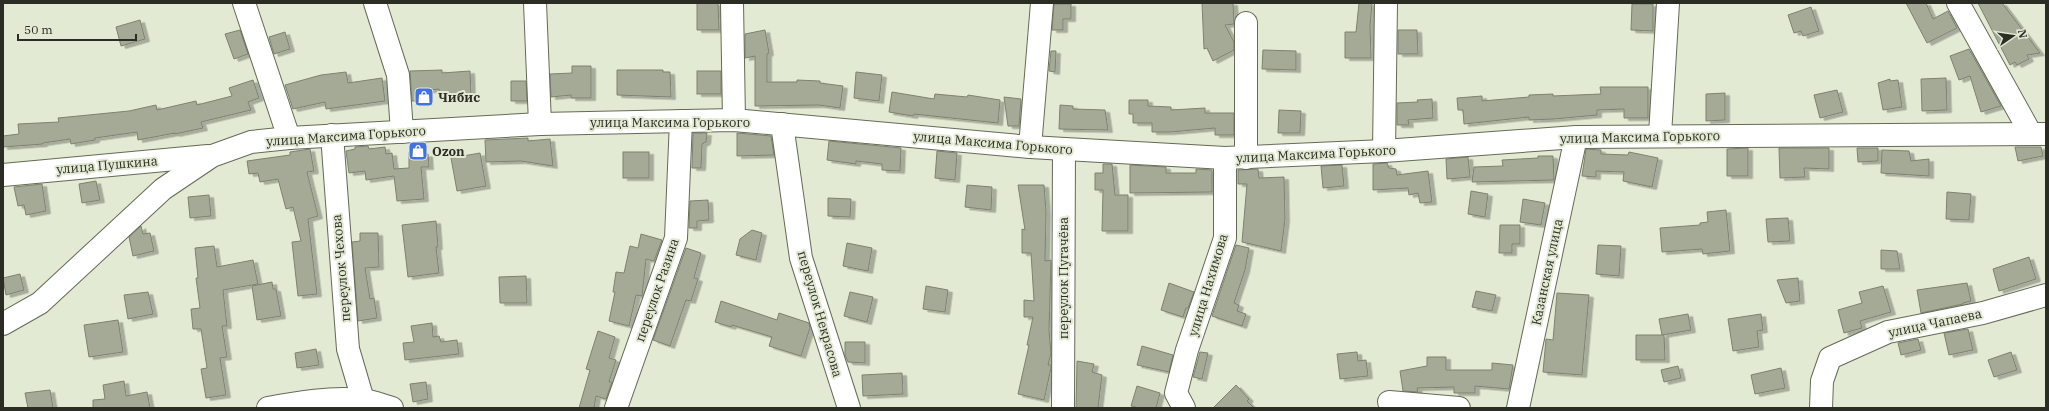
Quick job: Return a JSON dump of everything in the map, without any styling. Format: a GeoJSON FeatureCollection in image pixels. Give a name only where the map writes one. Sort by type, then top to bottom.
{"type":"FeatureCollection","features":[{"type":"Feature","properties":{"kind":"street"},"geometry":{"type":"LineString","coordinates":[[244,3],[289,138]]}},
{"type":"Feature","properties":{"kind":"street"},"geometry":{"type":"LineString","coordinates":[[375,3],[398,75],[402,132]]}},
{"type":"Feature","properties":{"kind":"street"},"geometry":{"type":"LineString","coordinates":[[535,3],[540,124]]}},
{"type":"Feature","properties":{"kind":"street"},"geometry":{"type":"LineString","coordinates":[[732,3],[734,120]]}},
{"type":"Feature","properties":{"kind":"street"},"geometry":{"type":"LineString","coordinates":[[1030,147],[1042,3]]}},
{"type":"Feature","properties":{"kind":"street"},"geometry":{"type":"LineString","coordinates":[[1384,151],[1386,3]]}},
{"type":"Feature","properties":{"kind":"street"},"geometry":{"type":"LineString","coordinates":[[1660,135],[1668,3]]}},
{"type":"Feature","properties":{"kind":"street"},"geometry":{"type":"LineString","coordinates":[[1958,3],[2039,134]]}},
{"type":"Feature","properties":{"kind":"street","name":"улица Нахимова"},"geometry":{"type":"LineString","coordinates":[[1184,408],[1176,393],[1187,350],[1225,238],[1235,158],[1246,23]]}},
{"type":"Feature","properties":{"kind":"street","name":"улица Максима Горького"},"geometry":{"type":"LineString","coordinates":[[3,324],[40,303],[163,189],[212,156],[251,142],[289,138],[540,124],[734,120],[1030,147],[1235,158],[1384,151],[1576,137],[1660,135],[2039,134]]}},
{"type":"Feature","properties":{"kind":"street","name":"переулок Разина"},"geometry":{"type":"LineString","coordinates":[[616,408],[676,238],[681,121]]}},
{"type":"Feature","properties":{"kind":"street","name":"переулок Некрасова"},"geometry":{"type":"LineString","coordinates":[[782,124],[801,258],[849,408]]}},
{"type":"Feature","properties":{"kind":"street","name":"переулок Чехова"},"geometry":{"type":"LineString","coordinates":[[332,135],[348,349],[363,400]]}},
{"type":"Feature","properties":{"kind":"street","name":"Казанская улица"},"geometry":{"type":"LineString","coordinates":[[1518,408],[1576,137]]}},
{"type":"Feature","properties":{"kind":"street","name":"переулок Пугачёва"},"geometry":{"type":"LineString","coordinates":[[1063,408],[1064,149]]}},
{"type":"Feature","properties":{"kind":"street","name":"улица Пушкина"},"geometry":{"type":"LineString","coordinates":[[3,175],[212,156]]}},
{"type":"Feature","properties":{"kind":"street","name":"улица Чапаева"},"geometry":{"type":"LineString","coordinates":[[1821,408],[1822,381],[1830,358],[1888,332],[1983,313],[2046,295]]}},
{"type":"Feature","properties":{"kind":"street"},"geometry":{"type":"LineString","coordinates":[[268,408],[302,402],[341,399],[363,400],[392,408]]}},
{"type":"Feature","properties":{"kind":"street"},"geometry":{"type":"LineString","coordinates":[[1389,402],[1459,408]]}},
{"type":"Feature","properties":{"kind":"building"},"geometry":{"type":"Polygon","coordinates":[[[697,3],[718,3],[719,30],[697,30],[697,3]]]}},
{"type":"Feature","properties":{"kind":"building"},"geometry":{"type":"Polygon","coordinates":[[[1202,3],[1233,3],[1234,24],[1225,25],[1234,42],[1234,50],[1213,61],[1207,48],[1204,49],[1202,3]]]}},
{"type":"Feature","properties":{"kind":"building"},"geometry":{"type":"Polygon","coordinates":[[[1359,3],[1372,3],[1370,26],[1371,58],[1345,58],[1345,32],[1356,32],[1359,3]]]}},
{"type":"Feature","properties":{"kind":"building"},"geometry":{"type":"Polygon","coordinates":[[[1906,3],[1926,3],[1933,19],[1948,11],[1957,28],[1927,43],[1906,3]]]}},
{"type":"Feature","properties":{"kind":"building"},"geometry":{"type":"Polygon","coordinates":[[[1978,3],[2002,3],[2040,53],[2027,55],[2029,59],[2017,65],[2015,62],[2010,65],[1978,3]]]}},
{"type":"Feature","properties":{"kind":"building"},"geometry":{"type":"Polygon","coordinates":[[[1054,4],[1071,4],[1071,19],[1063,19],[1063,30],[1052,30],[1054,4]]]}},
{"type":"Feature","properties":{"kind":"building"},"geometry":{"type":"Polygon","coordinates":[[[1632,4],[1653,4],[1653,31],[1631,30],[1632,4]]]}},
{"type":"Feature","properties":{"kind":"building"},"geometry":{"type":"Polygon","coordinates":[[[1811,7],[1819,31],[1803,36],[1801,31],[1794,33],[1788,15],[1811,7]]]}},
{"type":"Feature","properties":{"kind":"building"},"geometry":{"type":"Polygon","coordinates":[[[140,20],[145,39],[121,46],[116,27],[140,20]]]}},
{"type":"Feature","properties":{"kind":"building"},"geometry":{"type":"Polygon","coordinates":[[[240,30],[248,54],[234,59],[225,34],[240,30]]]}},
{"type":"Feature","properties":{"kind":"building"},"geometry":{"type":"Polygon","coordinates":[[[765,30],[769,53],[767,54],[767,82],[797,82],[797,80],[820,81],[820,83],[843,86],[840,108],[819,105],[755,106],[755,56],[745,58],[745,34],[765,30]]]}},
{"type":"Feature","properties":{"kind":"building"},"geometry":{"type":"Polygon","coordinates":[[[1398,30],[1417,30],[1418,54],[1398,54],[1398,30]]]}},
{"type":"Feature","properties":{"kind":"building"},"geometry":{"type":"Polygon","coordinates":[[[285,32],[290,49],[274,54],[269,37],[285,32]]]}},
{"type":"Feature","properties":{"kind":"building"},"geometry":{"type":"Polygon","coordinates":[[[1969,49],[2001,106],[1981,112],[1970,76],[1959,80],[1950,56],[1969,49]]]}},
{"type":"Feature","properties":{"kind":"building"},"geometry":{"type":"Polygon","coordinates":[[[1263,50],[1296,51],[1296,70],[1262,69],[1263,50]]]}},
{"type":"Feature","properties":{"kind":"building"},"geometry":{"type":"Polygon","coordinates":[[[1051,51],[1056,51],[1055,72],[1049,71],[1051,51]]]}},
{"type":"Feature","properties":{"kind":"building"},"geometry":{"type":"Polygon","coordinates":[[[572,66],[591,66],[591,98],[571,98],[571,95],[551,97],[550,74],[572,73],[572,66]]]}},
{"type":"Feature","properties":{"kind":"building"},"geometry":{"type":"Polygon","coordinates":[[[442,70],[442,73],[470,71],[471,95],[440,97],[439,89],[423,91],[424,101],[412,101],[410,71],[442,70]]]}},
{"type":"Feature","properties":{"kind":"building"},"geometry":{"type":"Polygon","coordinates":[[[617,70],[663,70],[663,72],[670,72],[671,97],[617,95],[617,70]]]}},
{"type":"Feature","properties":{"kind":"building"},"geometry":{"type":"Polygon","coordinates":[[[697,71],[721,71],[721,94],[697,94],[697,71]]]}},
{"type":"Feature","properties":{"kind":"building"},"geometry":{"type":"Polygon","coordinates":[[[346,72],[348,83],[382,78],[385,101],[326,109],[325,102],[293,109],[285,85],[321,75],[346,72]]]}},
{"type":"Feature","properties":{"kind":"building"},"geometry":{"type":"Polygon","coordinates":[[[856,72],[882,75],[879,101],[854,98],[856,72]]]}},
{"type":"Feature","properties":{"kind":"building"},"geometry":{"type":"Polygon","coordinates":[[[1946,78],[1947,110],[1922,111],[1921,79],[1946,78]]]}},
{"type":"Feature","properties":{"kind":"building"},"geometry":{"type":"Polygon","coordinates":[[[1890,79],[1890,81],[1898,80],[1902,107],[1883,110],[1878,83],[1890,79]]]}},
{"type":"Feature","properties":{"kind":"building"},"geometry":{"type":"Polygon","coordinates":[[[253,80],[259,98],[248,102],[251,110],[201,122],[203,128],[138,140],[137,132],[95,138],[95,140],[71,144],[70,139],[43,144],[3,147],[3,136],[19,134],[18,124],[59,122],[58,118],[129,111],[156,105],[157,110],[196,101],[197,105],[232,96],[229,88],[253,80]]]}},
{"type":"Feature","properties":{"kind":"building"},"geometry":{"type":"Polygon","coordinates":[[[511,81],[526,81],[527,101],[511,101],[511,81]]]}},
{"type":"Feature","properties":{"kind":"building"},"geometry":{"type":"Polygon","coordinates":[[[1600,87],[1648,87],[1648,118],[1624,118],[1624,109],[1597,110],[1597,115],[1529,120],[1529,117],[1464,124],[1463,110],[1458,110],[1457,98],[1482,96],[1482,101],[1529,97],[1529,95],[1553,94],[1553,96],[1601,94],[1600,87]]]}},
{"type":"Feature","properties":{"kind":"building"},"geometry":{"type":"Polygon","coordinates":[[[1837,90],[1843,112],[1820,118],[1814,95],[1837,90]]]}},
{"type":"Feature","properties":{"kind":"building"},"geometry":{"type":"Polygon","coordinates":[[[892,92],[934,99],[935,94],[967,97],[968,95],[1000,100],[998,123],[914,114],[913,116],[889,112],[892,92]]]}},
{"type":"Feature","properties":{"kind":"building"},"geometry":{"type":"Polygon","coordinates":[[[1725,93],[1725,120],[1706,121],[1706,94],[1725,93]]]}},
{"type":"Feature","properties":{"kind":"building"},"geometry":{"type":"Polygon","coordinates":[[[1004,97],[1021,99],[1019,126],[1008,126],[1004,97]]]}},
{"type":"Feature","properties":{"kind":"building"},"geometry":{"type":"Polygon","coordinates":[[[1432,99],[1433,118],[1408,120],[1409,125],[1397,125],[1397,103],[1418,102],[1417,100],[1432,99]]]}},
{"type":"Feature","properties":{"kind":"building"},"geometry":{"type":"Polygon","coordinates":[[[1129,100],[1148,100],[1148,106],[1171,107],[1171,110],[1205,108],[1205,113],[1234,113],[1234,135],[1215,135],[1215,128],[1152,132],[1152,123],[1133,123],[1133,114],[1129,114],[1129,100]]]}},
{"type":"Feature","properties":{"kind":"building"},"geometry":{"type":"Polygon","coordinates":[[[1060,105],[1073,106],[1073,109],[1105,110],[1108,130],[1059,129],[1060,105]]]}},
{"type":"Feature","properties":{"kind":"building"},"geometry":{"type":"Polygon","coordinates":[[[1279,110],[1301,111],[1300,133],[1278,133],[1279,110]]]}},
{"type":"Feature","properties":{"kind":"building"},"geometry":{"type":"Polygon","coordinates":[[[693,133],[707,133],[706,142],[702,144],[701,168],[692,168],[693,133]]]}},
{"type":"Feature","properties":{"kind":"building"},"geometry":{"type":"Polygon","coordinates":[[[737,133],[771,136],[774,155],[737,156],[737,133]]]}},
{"type":"Feature","properties":{"kind":"building"},"geometry":{"type":"Polygon","coordinates":[[[528,138],[528,141],[550,139],[553,166],[521,161],[486,162],[485,140],[528,138]]]}},
{"type":"Feature","properties":{"kind":"building"},"geometry":{"type":"Polygon","coordinates":[[[829,141],[901,148],[900,171],[882,170],[882,164],[856,161],[856,164],[827,160],[829,141]]]}},
{"type":"Feature","properties":{"kind":"building"},"geometry":{"type":"Polygon","coordinates":[[[368,146],[369,149],[385,147],[386,154],[392,153],[394,169],[409,168],[409,152],[423,151],[423,155],[428,154],[429,167],[421,167],[424,199],[397,201],[394,176],[366,180],[365,171],[349,173],[346,151],[355,149],[355,147],[368,146]]]}},
{"type":"Feature","properties":{"kind":"building"},"geometry":{"type":"Polygon","coordinates":[[[2015,147],[2041,147],[2043,156],[2018,161],[2015,147]]]}},
{"type":"Feature","properties":{"kind":"building"},"geometry":{"type":"Polygon","coordinates":[[[1748,148],[1748,176],[1727,176],[1727,149],[1748,148]]]}},
{"type":"Feature","properties":{"kind":"building"},"geometry":{"type":"Polygon","coordinates":[[[1779,148],[1829,148],[1829,169],[1804,168],[1805,177],[1780,178],[1779,148]]]}},
{"type":"Feature","properties":{"kind":"building"},"geometry":{"type":"Polygon","coordinates":[[[1857,148],[1878,148],[1878,161],[1858,162],[1857,148]]]}},
{"type":"Feature","properties":{"kind":"building"},"geometry":{"type":"Polygon","coordinates":[[[310,149],[314,171],[307,172],[318,216],[308,219],[317,294],[298,296],[292,242],[301,241],[293,207],[286,209],[278,179],[260,182],[258,173],[249,174],[247,161],[290,155],[290,152],[310,149]]]}},
{"type":"Feature","properties":{"kind":"building"},"geometry":{"type":"Polygon","coordinates":[[[1586,149],[1601,150],[1601,154],[1628,155],[1629,152],[1658,158],[1652,187],[1623,181],[1624,172],[1596,171],[1596,177],[1582,176],[1586,149]]]}},
{"type":"Feature","properties":{"kind":"building"},"geometry":{"type":"Polygon","coordinates":[[[1882,150],[1909,151],[1911,161],[1929,159],[1929,176],[1881,173],[1882,150]]]}},
{"type":"Feature","properties":{"kind":"building"},"geometry":{"type":"Polygon","coordinates":[[[937,151],[957,153],[955,180],[935,178],[937,151]]]}},
{"type":"Feature","properties":{"kind":"building"},"geometry":{"type":"Polygon","coordinates":[[[623,152],[649,152],[649,178],[623,178],[623,152]]]}},
{"type":"Feature","properties":{"kind":"building"},"geometry":{"type":"Polygon","coordinates":[[[480,153],[486,186],[457,191],[451,158],[480,153]]]}},
{"type":"Feature","properties":{"kind":"building"},"geometry":{"type":"Polygon","coordinates":[[[1538,156],[1553,156],[1554,180],[1472,182],[1474,167],[1503,166],[1502,160],[1538,158],[1538,156]]]}},
{"type":"Feature","properties":{"kind":"building"},"geometry":{"type":"Polygon","coordinates":[[[1468,157],[1470,177],[1447,179],[1446,159],[1468,157]]]}},
{"type":"Feature","properties":{"kind":"building"},"geometry":{"type":"Polygon","coordinates":[[[1387,163],[1389,168],[1396,169],[1397,175],[1428,171],[1432,202],[1420,203],[1418,193],[1409,195],[1408,188],[1373,190],[1373,164],[1387,163]]]}},
{"type":"Feature","properties":{"kind":"building"},"geometry":{"type":"Polygon","coordinates":[[[1103,164],[1112,164],[1115,195],[1128,195],[1128,231],[1102,231],[1103,190],[1095,190],[1095,173],[1103,173],[1103,164]]]}},
{"type":"Feature","properties":{"kind":"building"},"geometry":{"type":"Polygon","coordinates":[[[1130,165],[1166,167],[1166,173],[1196,173],[1196,169],[1212,170],[1212,192],[1130,193],[1130,165]]]}},
{"type":"Feature","properties":{"kind":"building"},"geometry":{"type":"Polygon","coordinates":[[[1342,165],[1344,186],[1323,188],[1321,166],[1342,165]]]}},
{"type":"Feature","properties":{"kind":"building"},"geometry":{"type":"Polygon","coordinates":[[[1258,169],[1259,178],[1284,177],[1285,219],[1281,251],[1242,242],[1247,184],[1238,184],[1238,170],[1258,169]]]}},
{"type":"Feature","properties":{"kind":"building"},"geometry":{"type":"Polygon","coordinates":[[[96,181],[100,200],[82,203],[79,184],[96,181]]]}},
{"type":"Feature","properties":{"kind":"building"},"geometry":{"type":"Polygon","coordinates":[[[42,184],[46,211],[26,215],[24,205],[18,206],[14,187],[42,184]]]}},
{"type":"Feature","properties":{"kind":"building"},"geometry":{"type":"Polygon","coordinates":[[[967,185],[992,187],[991,210],[965,207],[967,185]]]}},
{"type":"Feature","properties":{"kind":"building"},"geometry":{"type":"Polygon","coordinates":[[[1018,185],[1044,185],[1046,212],[1045,261],[1051,260],[1049,331],[1051,353],[1048,365],[1051,365],[1051,368],[1044,400],[1018,394],[1029,345],[1027,345],[1033,317],[1024,317],[1024,300],[1034,301],[1031,253],[1022,253],[1022,229],[1025,230],[1018,185]]]}},
{"type":"Feature","properties":{"kind":"building"},"geometry":{"type":"Polygon","coordinates":[[[1471,191],[1488,194],[1485,217],[1468,214],[1471,191]]]}},
{"type":"Feature","properties":{"kind":"building"},"geometry":{"type":"Polygon","coordinates":[[[1947,192],[1971,194],[1969,220],[1946,219],[1947,192]]]}},
{"type":"Feature","properties":{"kind":"building"},"geometry":{"type":"Polygon","coordinates":[[[209,195],[211,216],[190,218],[188,197],[209,195]]]}},
{"type":"Feature","properties":{"kind":"building"},"geometry":{"type":"Polygon","coordinates":[[[828,198],[851,199],[850,217],[828,216],[828,198]]]}},
{"type":"Feature","properties":{"kind":"building"},"geometry":{"type":"Polygon","coordinates":[[[1523,199],[1545,203],[1541,225],[1520,222],[1523,199]]]}},
{"type":"Feature","properties":{"kind":"building"},"geometry":{"type":"Polygon","coordinates":[[[708,200],[709,220],[697,221],[697,228],[689,228],[690,201],[708,200]]]}},
{"type":"Feature","properties":{"kind":"building"},"geometry":{"type":"Polygon","coordinates":[[[1726,210],[1730,251],[1703,254],[1702,249],[1662,252],[1660,228],[1700,225],[1700,223],[1708,222],[1707,212],[1726,210]]]}},
{"type":"Feature","properties":{"kind":"building"},"geometry":{"type":"Polygon","coordinates":[[[1788,218],[1790,241],[1768,242],[1766,219],[1788,218]]]}},
{"type":"Feature","properties":{"kind":"building"},"geometry":{"type":"Polygon","coordinates":[[[436,221],[438,247],[436,247],[439,273],[408,277],[402,225],[436,221]]]}},
{"type":"Feature","properties":{"kind":"building"},"geometry":{"type":"Polygon","coordinates":[[[1500,225],[1520,225],[1520,244],[1512,244],[1512,253],[1499,253],[1500,225]]]}},
{"type":"Feature","properties":{"kind":"building"},"geometry":{"type":"Polygon","coordinates":[[[141,226],[143,234],[150,233],[154,251],[133,256],[129,237],[141,226]]]}},
{"type":"Feature","properties":{"kind":"building"},"geometry":{"type":"Polygon","coordinates":[[[752,230],[762,233],[756,260],[736,255],[740,239],[752,230]]]}},
{"type":"Feature","properties":{"kind":"building"},"geometry":{"type":"Polygon","coordinates":[[[360,233],[378,233],[379,267],[365,268],[370,299],[374,298],[377,318],[358,321],[352,242],[360,241],[360,233]]]}},
{"type":"Feature","properties":{"kind":"building"},"geometry":{"type":"Polygon","coordinates":[[[641,234],[662,240],[654,261],[646,259],[642,296],[636,295],[629,326],[609,321],[615,292],[613,292],[616,272],[624,273],[630,246],[638,248],[641,234]]]}},
{"type":"Feature","properties":{"kind":"building"},"geometry":{"type":"Polygon","coordinates":[[[847,243],[872,248],[868,271],[843,266],[847,243]]]}},
{"type":"Feature","properties":{"kind":"building"},"geometry":{"type":"Polygon","coordinates":[[[1236,245],[1249,248],[1245,270],[1234,303],[1239,305],[1237,311],[1246,314],[1242,326],[1212,316],[1236,245]]]}},
{"type":"Feature","properties":{"kind":"building"},"geometry":{"type":"Polygon","coordinates":[[[1598,245],[1621,246],[1619,276],[1596,274],[1598,245]]]}},
{"type":"Feature","properties":{"kind":"building"},"geometry":{"type":"Polygon","coordinates":[[[214,246],[217,267],[253,260],[258,284],[223,290],[227,326],[222,326],[227,357],[220,358],[226,395],[206,398],[201,369],[207,368],[201,329],[193,329],[191,309],[200,308],[196,278],[198,278],[195,248],[214,246]]]}},
{"type":"Feature","properties":{"kind":"building"},"geometry":{"type":"Polygon","coordinates":[[[686,248],[701,253],[694,278],[698,279],[691,301],[686,300],[670,346],[653,340],[686,248]]]}},
{"type":"Feature","properties":{"kind":"building"},"geometry":{"type":"Polygon","coordinates":[[[1881,250],[1897,251],[1900,269],[1881,269],[1881,250]]]}},
{"type":"Feature","properties":{"kind":"building"},"geometry":{"type":"Polygon","coordinates":[[[2029,257],[2036,279],[1999,291],[1993,269],[2029,257]]]}},
{"type":"Feature","properties":{"kind":"building"},"geometry":{"type":"Polygon","coordinates":[[[20,274],[24,290],[6,295],[3,278],[20,274]]]}},
{"type":"Feature","properties":{"kind":"building"},"geometry":{"type":"Polygon","coordinates":[[[526,276],[527,303],[500,303],[499,277],[526,276]]]}},
{"type":"Feature","properties":{"kind":"building"},"geometry":{"type":"Polygon","coordinates":[[[1798,278],[1800,301],[1786,303],[1777,280],[1798,278]]]}},
{"type":"Feature","properties":{"kind":"building"},"geometry":{"type":"Polygon","coordinates":[[[272,282],[273,289],[276,289],[281,316],[257,320],[252,286],[272,282]]]}},
{"type":"Feature","properties":{"kind":"building"},"geometry":{"type":"Polygon","coordinates":[[[1169,283],[1194,292],[1183,317],[1161,310],[1169,283]]]}},
{"type":"Feature","properties":{"kind":"building"},"geometry":{"type":"Polygon","coordinates":[[[1967,283],[1971,301],[1921,313],[1917,290],[1967,283]]]}},
{"type":"Feature","properties":{"kind":"building"},"geometry":{"type":"Polygon","coordinates":[[[926,286],[948,290],[945,312],[923,309],[926,286]]]}},
{"type":"Feature","properties":{"kind":"building"},"geometry":{"type":"Polygon","coordinates":[[[1883,286],[1891,312],[1860,321],[1862,328],[1844,333],[1838,310],[1862,303],[1859,292],[1883,286]]]}},
{"type":"Feature","properties":{"kind":"building"},"geometry":{"type":"Polygon","coordinates":[[[1476,291],[1496,295],[1492,311],[1472,307],[1476,291]]]}},
{"type":"Feature","properties":{"kind":"building"},"geometry":{"type":"Polygon","coordinates":[[[148,292],[153,314],[128,319],[124,295],[148,292]]]}},
{"type":"Feature","properties":{"kind":"building"},"geometry":{"type":"Polygon","coordinates":[[[850,292],[873,297],[867,322],[844,316],[850,292]]]}},
{"type":"Feature","properties":{"kind":"building"},"geometry":{"type":"Polygon","coordinates":[[[1557,293],[1589,295],[1582,375],[1543,372],[1546,339],[1553,340],[1557,293]]]}},
{"type":"Feature","properties":{"kind":"building"},"geometry":{"type":"Polygon","coordinates":[[[721,301],[777,320],[779,313],[809,323],[810,328],[801,356],[769,346],[772,337],[732,325],[731,327],[715,322],[721,301]]]}},
{"type":"Feature","properties":{"kind":"building"},"geometry":{"type":"Polygon","coordinates":[[[1688,314],[1691,330],[1662,335],[1659,319],[1688,314]]]}},
{"type":"Feature","properties":{"kind":"building"},"geometry":{"type":"Polygon","coordinates":[[[1761,314],[1763,330],[1757,331],[1759,347],[1733,351],[1728,319],[1761,314]]]}},
{"type":"Feature","properties":{"kind":"building"},"geometry":{"type":"Polygon","coordinates":[[[118,320],[123,352],[89,357],[84,325],[118,320]]]}},
{"type":"Feature","properties":{"kind":"building"},"geometry":{"type":"Polygon","coordinates":[[[432,323],[433,337],[439,336],[441,342],[457,340],[459,354],[405,360],[403,343],[414,342],[411,326],[432,323]]]}},
{"type":"Feature","properties":{"kind":"building"},"geometry":{"type":"Polygon","coordinates":[[[1968,329],[1973,350],[1949,355],[1944,333],[1968,329]]]}},
{"type":"Feature","properties":{"kind":"building"},"geometry":{"type":"Polygon","coordinates":[[[598,331],[615,337],[609,358],[616,360],[609,382],[612,382],[606,399],[596,396],[594,408],[579,408],[590,370],[586,369],[598,331]]]}},
{"type":"Feature","properties":{"kind":"building"},"geometry":{"type":"Polygon","coordinates":[[[1636,335],[1664,335],[1665,360],[1636,360],[1636,335]]]}},
{"type":"Feature","properties":{"kind":"building"},"geometry":{"type":"Polygon","coordinates":[[[1918,339],[1921,350],[1901,355],[1898,343],[1918,339]]]}},
{"type":"Feature","properties":{"kind":"building"},"geometry":{"type":"Polygon","coordinates":[[[845,342],[865,342],[865,363],[848,362],[845,355],[845,342]]]}},
{"type":"Feature","properties":{"kind":"building"},"geometry":{"type":"Polygon","coordinates":[[[1142,346],[1173,355],[1169,372],[1137,365],[1142,346]]]}},
{"type":"Feature","properties":{"kind":"building"},"geometry":{"type":"Polygon","coordinates":[[[316,349],[319,365],[297,368],[295,353],[316,349]]]}},
{"type":"Feature","properties":{"kind":"building"},"geometry":{"type":"Polygon","coordinates":[[[1200,352],[1208,353],[1202,379],[1193,377],[1200,352]]]}},
{"type":"Feature","properties":{"kind":"building"},"geometry":{"type":"Polygon","coordinates":[[[1357,352],[1358,361],[1366,360],[1368,376],[1340,379],[1337,354],[1357,352]]]}},
{"type":"Feature","properties":{"kind":"building"},"geometry":{"type":"Polygon","coordinates":[[[2011,352],[2017,370],[1994,377],[1988,360],[2011,352]]]}},
{"type":"Feature","properties":{"kind":"building"},"geometry":{"type":"Polygon","coordinates":[[[1427,357],[1446,357],[1446,370],[1492,370],[1492,363],[1513,365],[1509,389],[1475,386],[1475,393],[1454,393],[1454,387],[1417,388],[1418,392],[1403,391],[1400,371],[1427,366],[1427,357]]]}},
{"type":"Feature","properties":{"kind":"building"},"geometry":{"type":"Polygon","coordinates":[[[1077,361],[1094,364],[1092,372],[1102,375],[1098,408],[1076,408],[1077,361]]]}},
{"type":"Feature","properties":{"kind":"building"},"geometry":{"type":"Polygon","coordinates":[[[1678,366],[1681,378],[1664,382],[1661,370],[1678,366]]]}},
{"type":"Feature","properties":{"kind":"building"},"geometry":{"type":"Polygon","coordinates":[[[1781,368],[1785,388],[1755,394],[1751,375],[1781,368]]]}},
{"type":"Feature","properties":{"kind":"building"},"geometry":{"type":"Polygon","coordinates":[[[902,373],[903,394],[863,396],[862,375],[902,373]]]}},
{"type":"Feature","properties":{"kind":"building"},"geometry":{"type":"Polygon","coordinates":[[[124,381],[126,396],[147,392],[150,408],[93,408],[93,400],[105,399],[103,385],[124,381]]]}},
{"type":"Feature","properties":{"kind":"building"},"geometry":{"type":"Polygon","coordinates":[[[426,382],[428,399],[413,402],[410,384],[426,382]]]}},
{"type":"Feature","properties":{"kind":"building"},"geometry":{"type":"Polygon","coordinates":[[[1236,385],[1249,399],[1247,401],[1254,408],[1213,408],[1236,385]]]}},
{"type":"Feature","properties":{"kind":"building"},"geometry":{"type":"Polygon","coordinates":[[[1137,386],[1160,393],[1156,408],[1139,408],[1131,406],[1137,386]]]}},
{"type":"Feature","properties":{"kind":"building"},"geometry":{"type":"Polygon","coordinates":[[[50,390],[53,408],[28,408],[25,393],[50,390]]]}},
{"type":"Feature","properties":{"kind":"place","name":"Чибис"},"geometry":{"type":"Point","coordinates":[424,97]}},
{"type":"Feature","properties":{"kind":"place","name":"Ozon"},"geometry":{"type":"Point","coordinates":[418,151]}}]}
